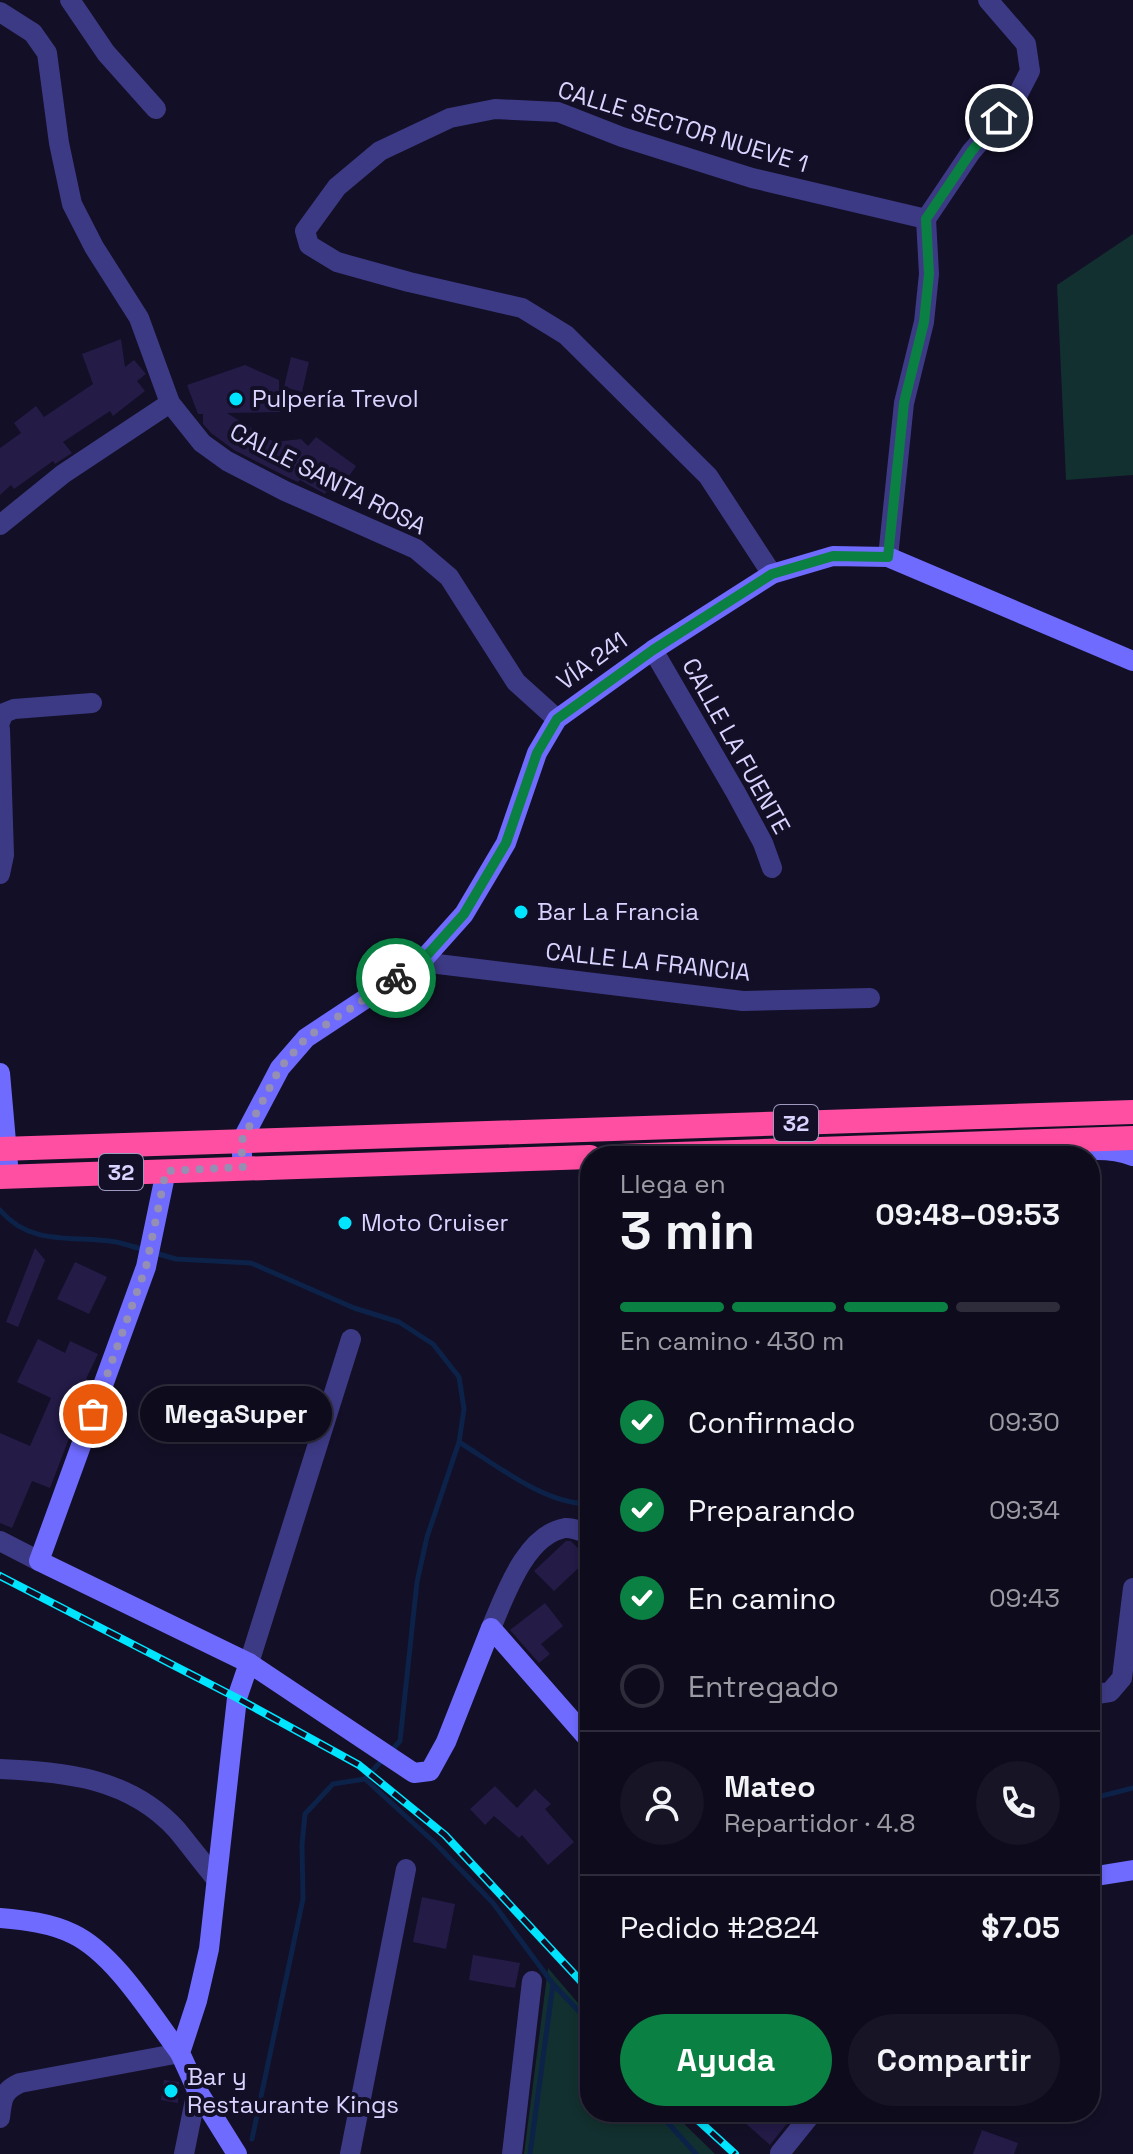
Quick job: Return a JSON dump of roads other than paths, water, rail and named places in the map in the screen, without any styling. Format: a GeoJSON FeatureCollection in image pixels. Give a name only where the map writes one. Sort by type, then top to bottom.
{"type":"FeatureCollection","features":[{"type":"Feature","properties":{"kind":"highway","name":"32"},"geometry":{"type":"LineString","coordinates":[[4,1149],[1133,1112]]}},
{"type":"Feature","properties":{"kind":"highway","name":"32"},"geometry":{"type":"LineString","coordinates":[[924,1146],[1133,1138]]}},
{"type":"Feature","properties":{"kind":"highway","name":"32"},"geometry":{"type":"LineString","coordinates":[[5,1176],[580,1157]]}},
{"type":"Feature","properties":{"kind":"street"},"geometry":{"type":"LineString","coordinates":[[70,0],[106,53],[156,109]]}},
{"type":"Feature","properties":{"kind":"street"},"geometry":{"type":"LineString","coordinates":[[888,557],[904,403],[924,322],[929,274],[926,219],[971,152],[1014,102],[1030,71],[1026,44],[988,0]]}},
{"type":"Feature","properties":{"kind":"street","name":"CALLE SANTA ROSA"},"geometry":{"type":"LineString","coordinates":[[0,12],[33,33],[47,53],[59,143],[72,204],[94,247],[139,318],[170,403],[202,443],[227,461],[285,491],[416,549],[449,577],[516,682],[557,719]]}},
{"type":"Feature","properties":{"kind":"street","name":"CALLE SECTOR NUEVE 1"},"geometry":{"type":"LineString","coordinates":[[772,574],[708,476],[566,335],[522,308],[337,262],[309,245],[305,231],[337,187],[380,151],[450,118],[495,109],[558,112],[622,137],[752,178],[926,219]]}},
{"type":"Feature","properties":{"kind":"street"},"geometry":{"type":"LineString","coordinates":[[0,525],[63,474],[170,403]]}},
{"type":"Feature","properties":{"kind":"street","name":"VÍA 241"},"geometry":{"type":"LineString","coordinates":[[241,1142],[280,1068],[306,1038],[421,962],[464,914],[506,843],[537,753],[557,719],[653,650],[772,574],[833,556],[888,557],[1133,661]]}},
{"type":"Feature","properties":{"kind":"street","name":"CALLE LA FUENTE"},"geometry":{"type":"LineString","coordinates":[[653,650],[736,793],[763,843],[772,868]]}},
{"type":"Feature","properties":{"kind":"street"},"geometry":{"type":"LineString","coordinates":[[0,722],[4,713],[14,709],[92,703]]}},
{"type":"Feature","properties":{"kind":"street"},"geometry":{"type":"LineString","coordinates":[[0,729],[4,855],[0,874]]}},
{"type":"Feature","properties":{"kind":"street","name":"CALLE LA FRANCIA"},"geometry":{"type":"LineString","coordinates":[[421,962],[743,1001],[870,998]]}},
{"type":"Feature","properties":{"kind":"street"},"geometry":{"type":"LineString","coordinates":[[0,1073],[5,1176]]}},
{"type":"Feature","properties":{"kind":"street"},"geometry":{"type":"LineString","coordinates":[[241,1142],[243,1167]]}},
{"type":"Feature","properties":{"kind":"street"},"geometry":{"type":"LineString","coordinates":[[1100,1149],[1116,1150],[1133,1156]]}},
{"type":"Feature","properties":{"kind":"street"},"geometry":{"type":"LineString","coordinates":[[39,1561],[146,1267],[166,1171]]}},
{"type":"Feature","properties":{"kind":"street"},"geometry":{"type":"LineString","coordinates":[[180,2053],[197,2001],[209,1949],[237,1698],[351,1339]]}},
{"type":"Feature","properties":{"kind":"street"},"geometry":{"type":"LineString","coordinates":[[0,1541],[249,1663],[414,1773],[430,1771],[436,1762],[513,1577],[547,1534],[568,1528],[580,1531]]}},
{"type":"Feature","properties":{"kind":"street"},"geometry":{"type":"LineString","coordinates":[[1100,1694],[1110,1692],[1122,1678],[1133,1588]]}},
{"type":"Feature","properties":{"kind":"street"},"geometry":{"type":"LineString","coordinates":[[491,1628],[580,1730]]}},
{"type":"Feature","properties":{"kind":"street"},"geometry":{"type":"LineString","coordinates":[[0,1769],[90,1777],[123,1790],[151,1807],[175,1829],[216,1879]]}},
{"type":"Feature","properties":{"kind":"street"},"geometry":{"type":"LineString","coordinates":[[350,2154],[406,1869]]}},
{"type":"Feature","properties":{"kind":"street"},"geometry":{"type":"LineString","coordinates":[[1100,1875],[1133,1870]]}},
{"type":"Feature","properties":{"kind":"street"},"geometry":{"type":"LineString","coordinates":[[0,1918],[34,1921],[74,1934],[115,1967],[180,2053],[197,2090],[237,2154]]}},
{"type":"Feature","properties":{"kind":"street"},"geometry":{"type":"LineString","coordinates":[[512,2154],[532,1981]]}},
{"type":"Feature","properties":{"kind":"street"},"geometry":{"type":"LineString","coordinates":[[0,2118],[2,2097],[8,2088],[20,2083],[180,2053]]}},
{"type":"Feature","properties":{"kind":"street"},"geometry":{"type":"LineString","coordinates":[[184,2154],[197,2090]]}},
{"type":"Feature","properties":{"kind":"street"},"geometry":{"type":"LineString","coordinates":[[780,2153],[805,2122]]}},
{"type":"Feature","properties":{"kind":"waterway"},"geometry":{"type":"LineString","coordinates":[[0,1210],[12,1222],[39,1235],[116,1242],[146,1250]]}},
{"type":"Feature","properties":{"kind":"waterway"},"geometry":{"type":"LineString","coordinates":[[155,1253],[176,1259],[251,1263],[354,1308],[399,1322],[433,1344],[459,1377],[464,1409],[459,1442],[427,1537],[417,1582],[400,1741],[390,1752]]}},
{"type":"Feature","properties":{"kind":"waterway"},"geometry":{"type":"LineString","coordinates":[[459,1442],[539,1491],[580,1502]]}},
{"type":"Feature","properties":{"kind":"waterway"},"geometry":{"type":"LineString","coordinates":[[252,2139],[303,1899],[305,1814],[333,1784],[365,1779],[383,1759]]}},
{"type":"Feature","properties":{"kind":"waterway"},"geometry":{"type":"LineString","coordinates":[[365,1779],[434,1842],[493,1903],[553,1984],[580,2012]]}},
{"type":"Feature","properties":{"kind":"waterway"},"geometry":{"type":"LineString","coordinates":[[1100,1796],[1133,1788]]}},
{"type":"Feature","properties":{"kind":"waterway"},"geometry":{"type":"LineString","coordinates":[[530,2154],[553,1984]]}},
{"type":"Feature","properties":{"kind":"waterway"},"geometry":{"type":"LineString","coordinates":[[667,2122],[696,2154]]}},
{"type":"Feature","properties":{"kind":"railway"},"geometry":{"type":"LineString","coordinates":[[0,1576],[237,1698],[359,1765],[445,1835],[580,1980]]}},
{"type":"Feature","properties":{"kind":"railway"},"geometry":{"type":"LineString","coordinates":[[700,2122],[735,2154]]}},
{"type":"Feature","properties":{"kind":"place","name":"Pulpería Trevol"},"geometry":{"type":"Point","coordinates":[236,399]}},
{"type":"Feature","properties":{"kind":"place","name":"Bar La Francia"},"geometry":{"type":"Point","coordinates":[521,912]}},
{"type":"Feature","properties":{"kind":"place","name":"Moto Cruiser"},"geometry":{"type":"Point","coordinates":[345,1223]}},
{"type":"Feature","properties":{"kind":"place","name":"MegaSuper"},"geometry":{"type":"Point","coordinates":[93,1414]}},
{"type":"Feature","properties":{"kind":"place","name":"Bar y Restaurante Kings"},"geometry":{"type":"Point","coordinates":[171,2091]}}]}
